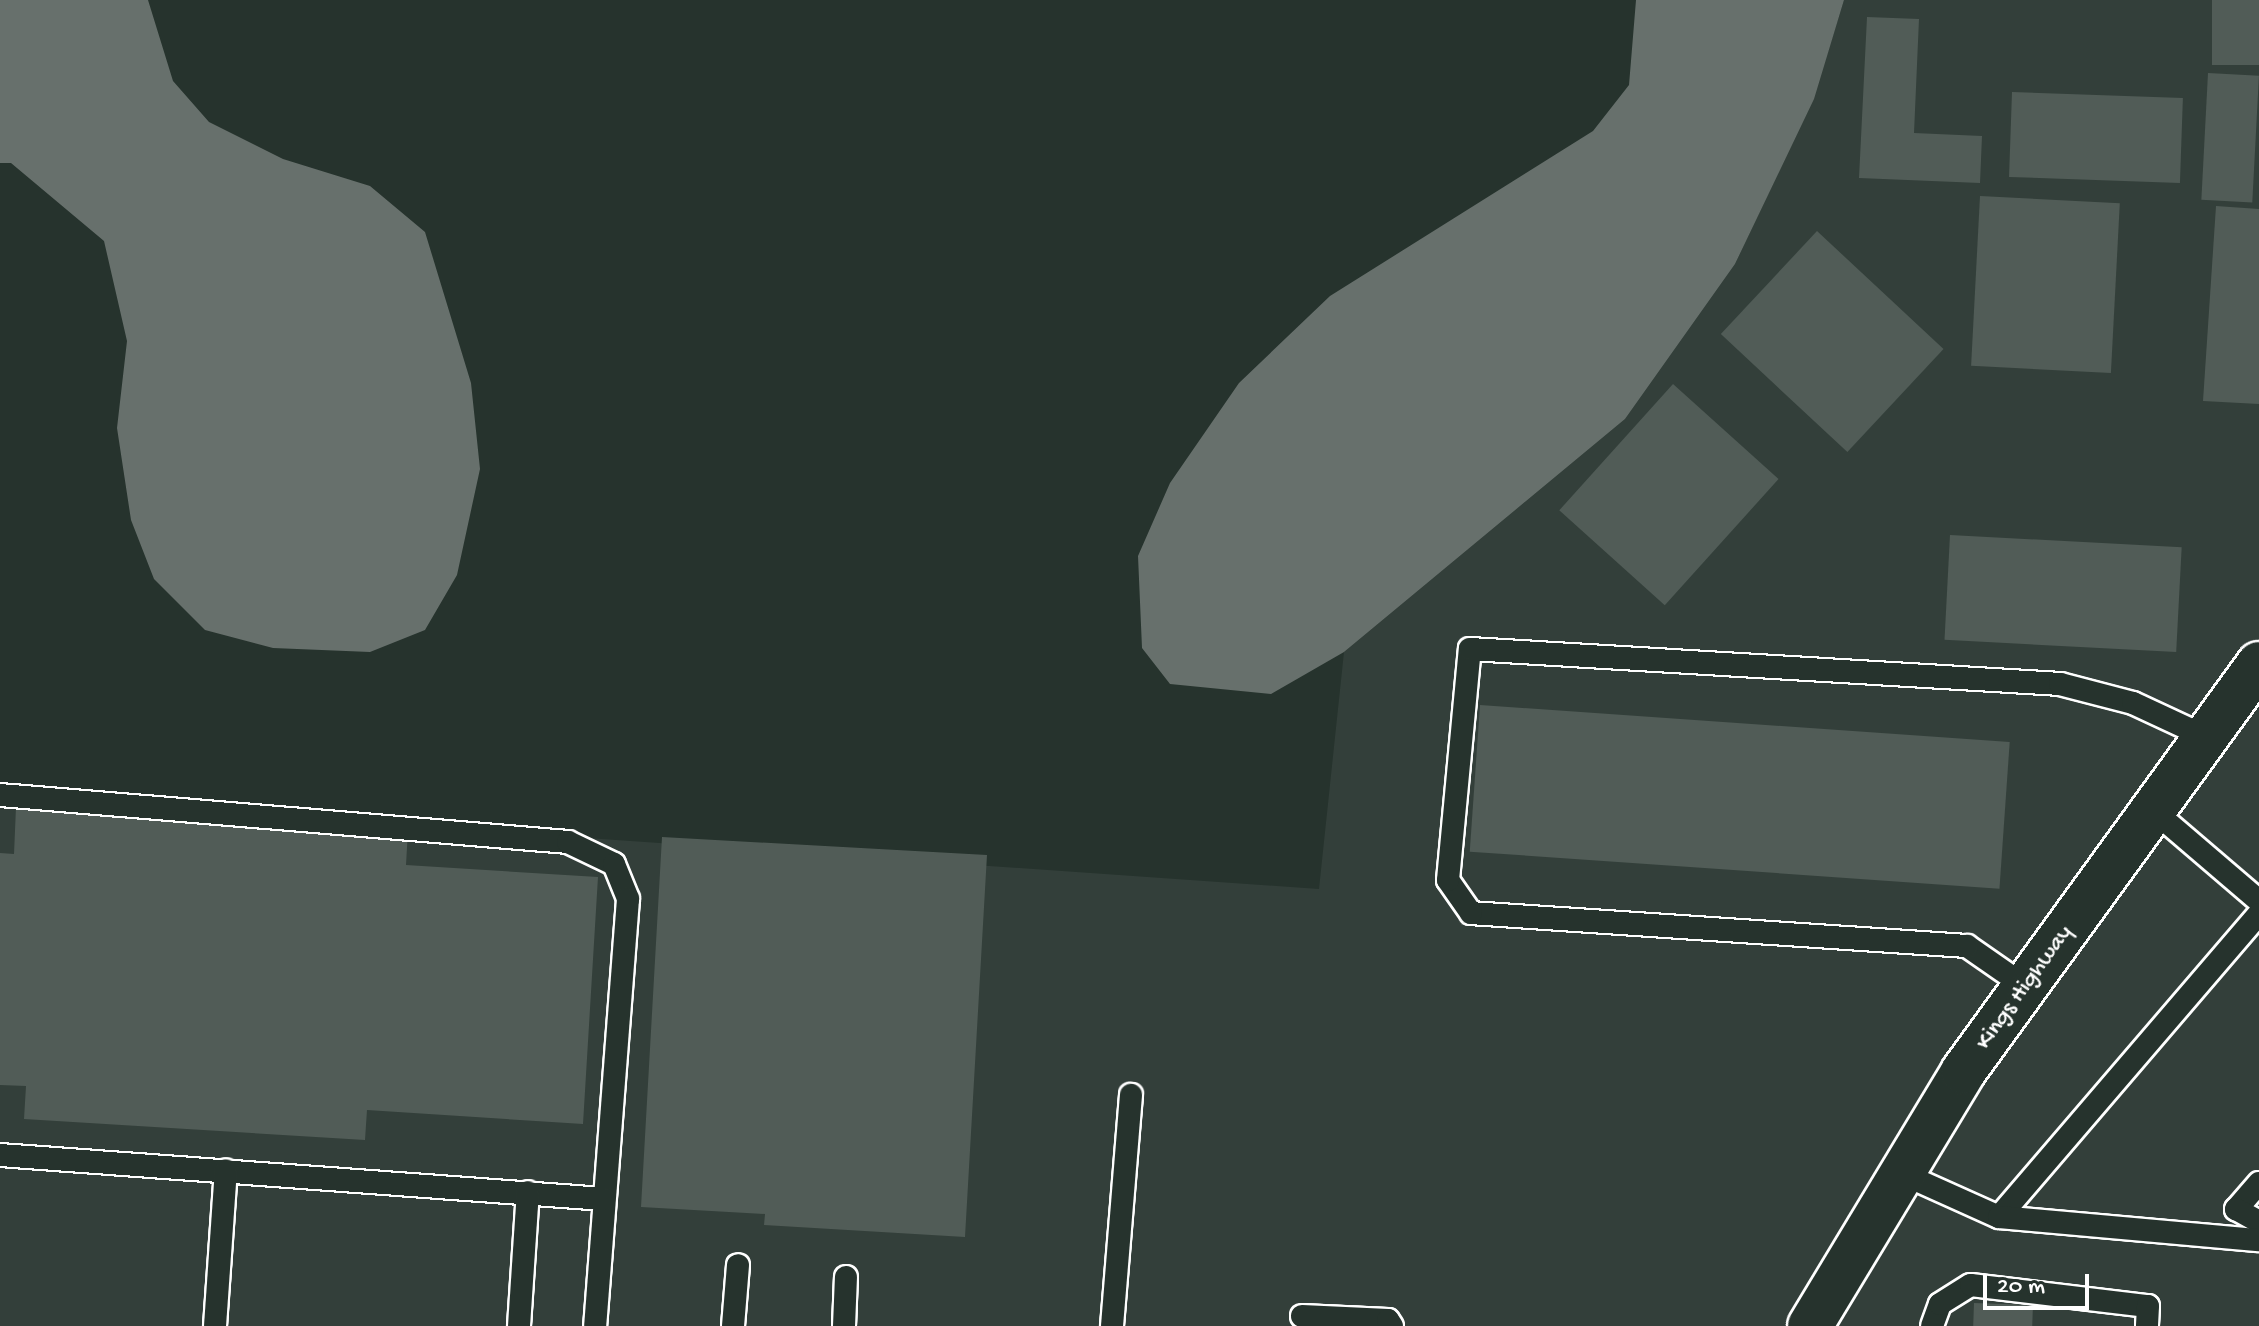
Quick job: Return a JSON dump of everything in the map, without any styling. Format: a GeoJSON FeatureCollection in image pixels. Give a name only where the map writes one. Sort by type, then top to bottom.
{"type":"FeatureCollection","features":[{"type":"Feature","properties":{"kind":"street","name":"Kings Highway"},"geometry":{"type":"LineString","coordinates":[[1810,1326],[1963,1072],[2259,664]]}},
{"type":"Feature","properties":{"kind":"lane"},"geometry":{"type":"LineString","coordinates":[[2026,987],[1967,946],[1471,913],[1448,880],[1470,649],[2060,684],[2133,703],[2208,738]]}},
{"type":"Feature","properties":{"kind":"lane"},"geometry":{"type":"LineString","coordinates":[[0,795],[568,842],[598,852],[614,864],[628,899],[595,1326]]}},
{"type":"Feature","properties":{"kind":"lane"},"geometry":{"type":"LineString","coordinates":[[2154,811],[2259,901]]}},
{"type":"Feature","properties":{"kind":"lane"},"geometry":{"type":"LineString","coordinates":[[1999,1217],[2259,914]]}},
{"type":"Feature","properties":{"kind":"lane"},"geometry":{"type":"LineString","coordinates":[[1112,1326],[1131,1095]]}},
{"type":"Feature","properties":{"kind":"lane"},"geometry":{"type":"LineString","coordinates":[[0,1155],[604,1199]]}},
{"type":"Feature","properties":{"kind":"lane"},"geometry":{"type":"LineString","coordinates":[[215,1326],[226,1170]]}},
{"type":"Feature","properties":{"kind":"lane"},"geometry":{"type":"LineString","coordinates":[[1901,1173],[1999,1217],[2259,1240]]}},
{"type":"Feature","properties":{"kind":"lane"},"geometry":{"type":"LineString","coordinates":[[2259,1183],[2236,1209],[2259,1222]]}},
{"type":"Feature","properties":{"kind":"lane"},"geometry":{"type":"LineString","coordinates":[[519,1326],[528,1192]]}},
{"type":"Feature","properties":{"kind":"lane"},"geometry":{"type":"LineString","coordinates":[[733,1326],[738,1265]]}},
{"type":"Feature","properties":{"kind":"lane"},"geometry":{"type":"LineString","coordinates":[[844,1326],[846,1277]]}},
{"type":"Feature","properties":{"kind":"lane"},"geometry":{"type":"LineString","coordinates":[[1932,1326],[1940,1304],[1971,1285],[2148,1306],[2147,1326]]}},
{"type":"Feature","properties":{"kind":"lane"},"geometry":{"type":"LineString","coordinates":[[1302,1316],[1388,1320],[1392,1326]]}},
{"type":"Feature","properties":{"kind":"shaded area"},"geometry":{"type":"Polygon","coordinates":[[[0,0],[148,0],[173,81],[209,122],[283,159],[370,186],[425,232],[471,383],[480,469],[457,575],[425,630],[370,652],[273,648],[205,630],[154,579],[131,520],[117,428],[127,341],[104,241],[11,163],[0,163],[0,0]]]}},
{"type":"Feature","properties":{"kind":"shaded area"},"geometry":{"type":"Polygon","coordinates":[[[1636,0],[1844,0],[1814,99],[1735,264],[1625,419],[1344,652],[1271,694],[1170,684],[1142,648],[1138,556],[1170,483],[1239,383],[1330,296],[1593,131],[1629,85],[1636,0]]]}},
{"type":"Feature","properties":{"kind":"shaded area"},"geometry":{"type":"Polygon","coordinates":[[[1844,0],[2259,0],[2259,1326],[0,1326],[0,797],[1319,889],[1344,652],[1625,419],[1735,264],[1813,99],[1844,0]]]}},
{"type":"Feature","properties":{"kind":"building"},"geometry":{"type":"Polygon","coordinates":[[[2212,0],[2259,0],[2259,65],[2212,65],[2212,0]]]}},
{"type":"Feature","properties":{"kind":"building"},"geometry":{"type":"Polygon","coordinates":[[[1867,17],[1919,19],[1914,133],[1982,136],[1980,183],[1859,178],[1867,17]]]}},
{"type":"Feature","properties":{"kind":"building"},"geometry":{"type":"Polygon","coordinates":[[[2208,73],[2259,76],[2252,202],[2201,200],[2208,73]]]}},
{"type":"Feature","properties":{"kind":"building"},"geometry":{"type":"Polygon","coordinates":[[[2012,92],[2183,98],[2180,183],[2009,177],[2012,92]]]}},
{"type":"Feature","properties":{"kind":"building"},"geometry":{"type":"Polygon","coordinates":[[[1980,196],[2120,203],[2111,373],[1971,366],[1980,196]]]}},
{"type":"Feature","properties":{"kind":"building"},"geometry":{"type":"Polygon","coordinates":[[[2216,206],[2259,209],[2259,404],[2203,401],[2216,206]]]}},
{"type":"Feature","properties":{"kind":"building"},"geometry":{"type":"Polygon","coordinates":[[[1817,231],[1944,349],[1847,452],[1721,334],[1817,231]]]}},
{"type":"Feature","properties":{"kind":"building"},"geometry":{"type":"Polygon","coordinates":[[[1673,384],[1779,479],[1665,605],[1559,510],[1673,384]]]}},
{"type":"Feature","properties":{"kind":"building"},"geometry":{"type":"Polygon","coordinates":[[[1950,535],[2182,547],[2176,652],[1945,640],[1950,535]]]}},
{"type":"Feature","properties":{"kind":"building"},"geometry":{"type":"Polygon","coordinates":[[[1480,705],[2010,742],[1999,889],[1470,852],[1480,705]]]}},
{"type":"Feature","properties":{"kind":"building"},"geometry":{"type":"Polygon","coordinates":[[[16,807],[408,830],[406,865],[598,877],[583,1124],[367,1110],[365,1140],[24,1119],[26,1086],[0,1085],[0,853],[14,854],[16,807]]]}},
{"type":"Feature","properties":{"kind":"building"},"geometry":{"type":"Polygon","coordinates":[[[662,837],[987,855],[965,1237],[764,1225],[765,1214],[641,1207],[662,837]]]}},
{"type":"Feature","properties":{"kind":"building"},"geometry":{"type":"Polygon","coordinates":[[[1974,1303],[2033,1305],[2032,1326],[1973,1326],[1974,1303]]]}}]}
